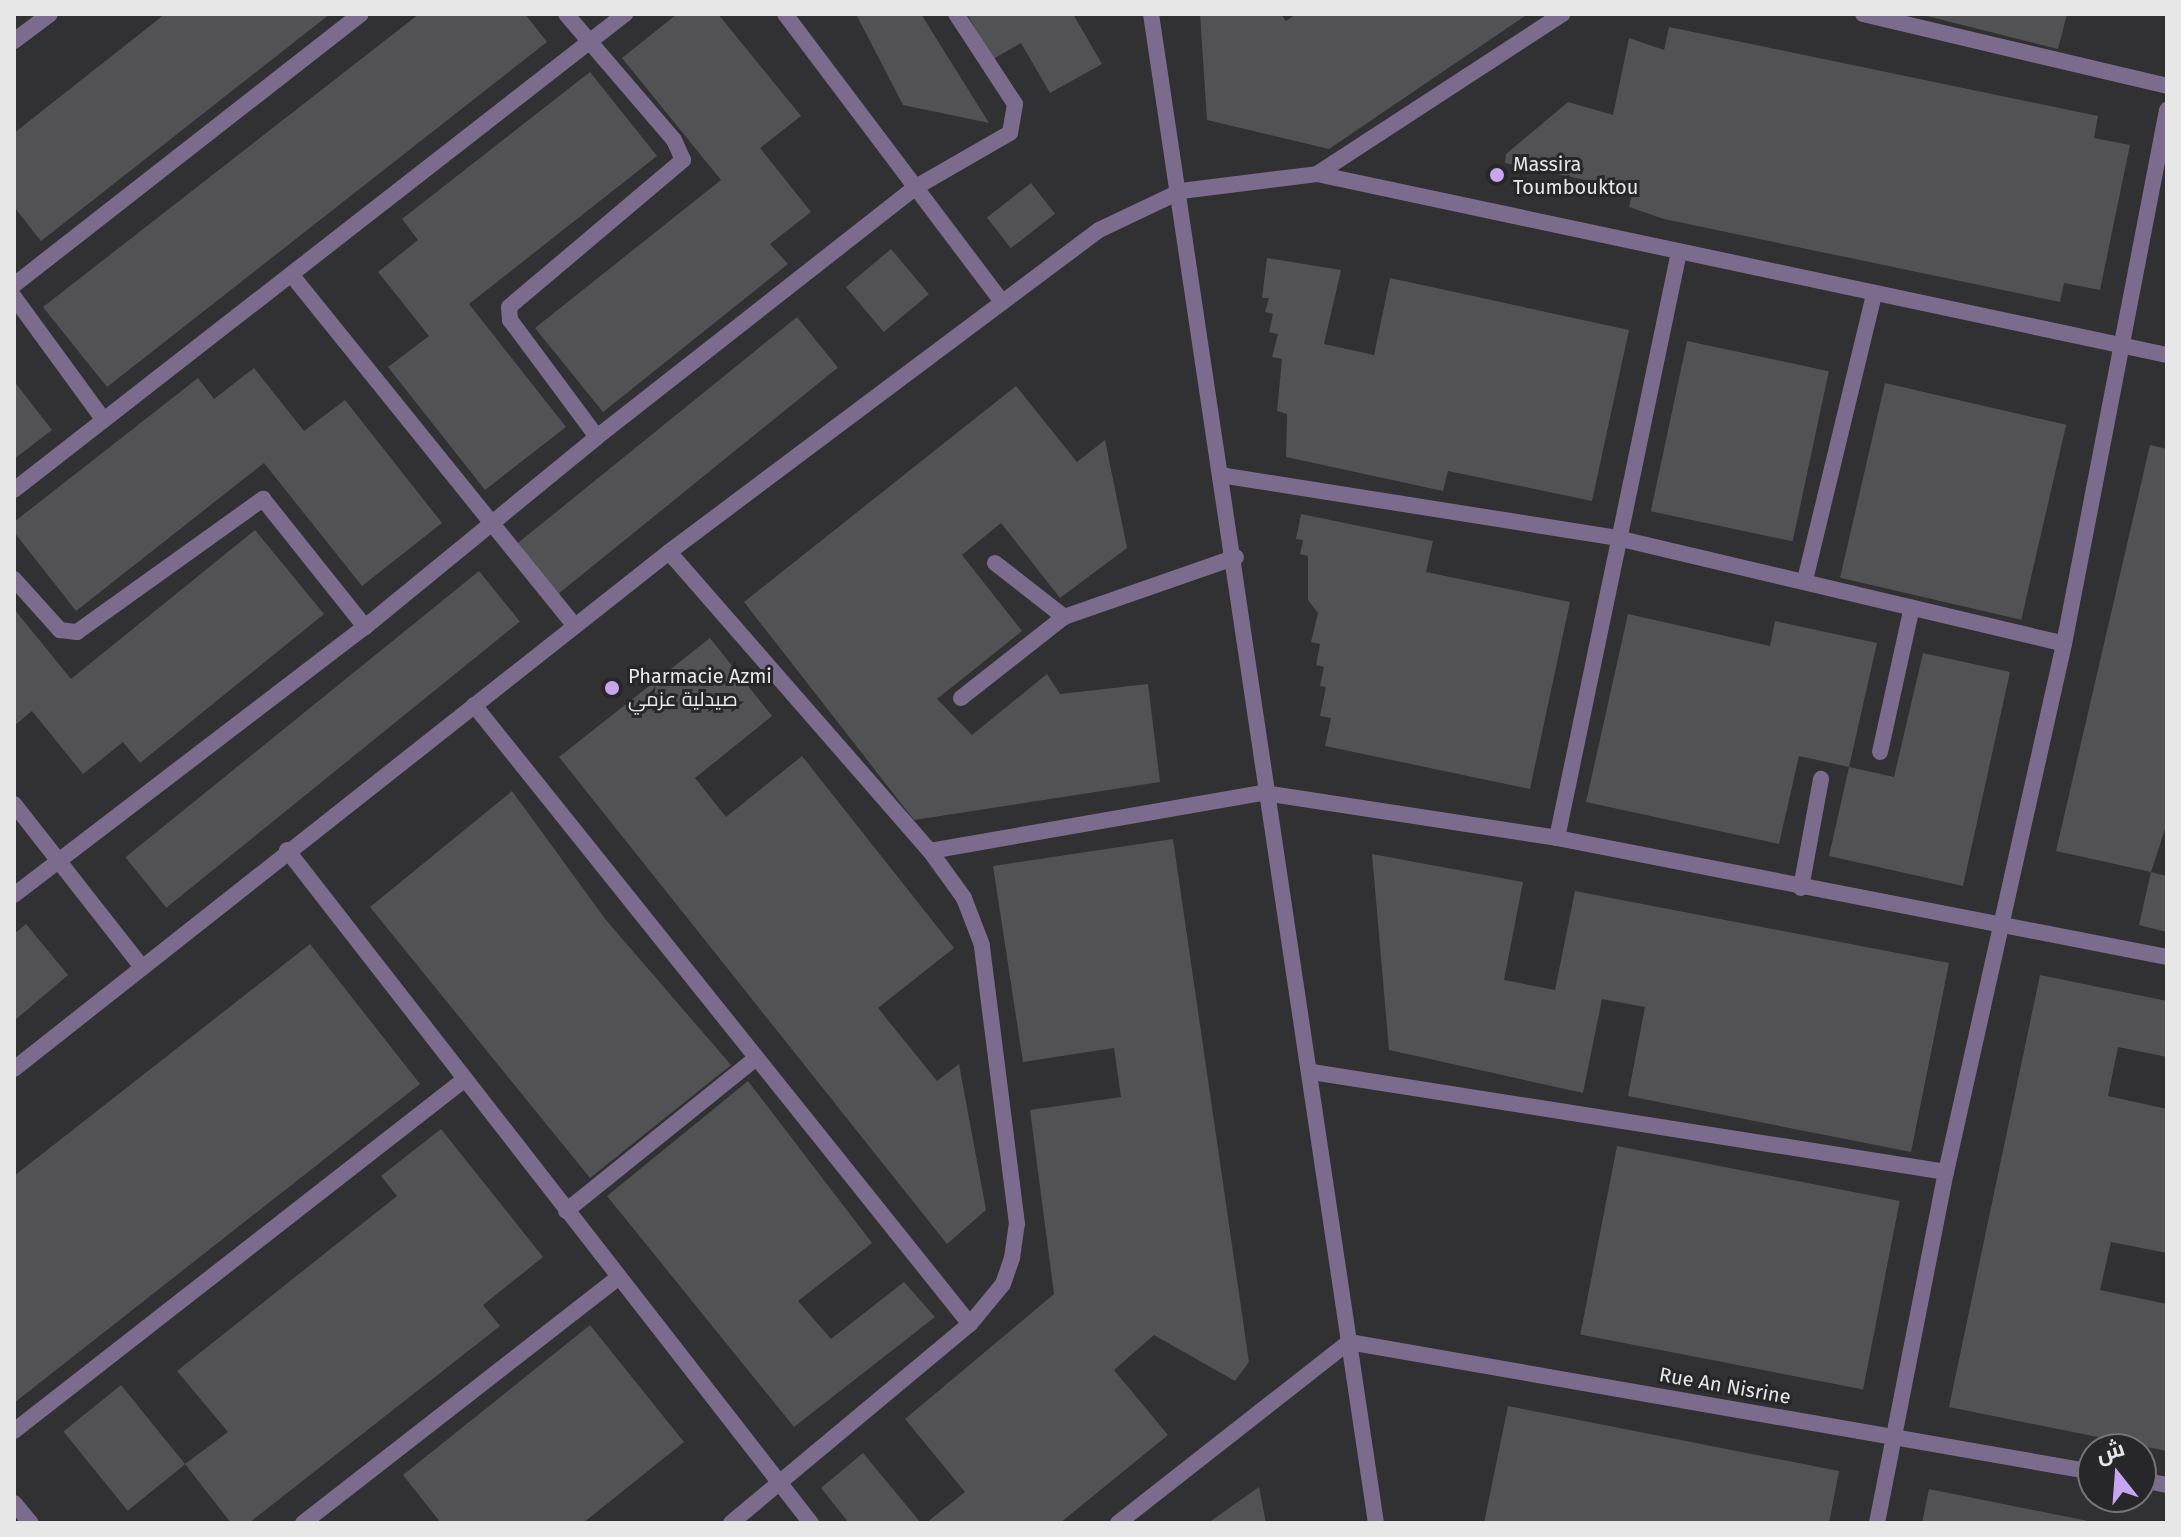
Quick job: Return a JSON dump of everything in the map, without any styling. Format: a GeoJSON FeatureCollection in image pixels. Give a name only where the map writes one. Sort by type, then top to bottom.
{"type":"FeatureCollection","features":[{"type":"Feature","properties":{"kind":"street"},"geometry":{"type":"LineString","coordinates":[[14,41],[50,14]]}},
{"type":"Feature","properties":{"kind":"street"},"geometry":{"type":"LineString","coordinates":[[14,285],[361,14]]}},
{"type":"Feature","properties":{"kind":"street"},"geometry":{"type":"LineString","coordinates":[[566,14],[674,140],[683,160],[509,307],[510,320],[597,437]]}},
{"type":"Feature","properties":{"kind":"street"},"geometry":{"type":"LineString","coordinates":[[14,490],[103,419],[294,278],[625,14]]}},
{"type":"Feature","properties":{"kind":"street"},"geometry":{"type":"LineString","coordinates":[[785,14],[1002,302]]}},
{"type":"Feature","properties":{"kind":"street"},"geometry":{"type":"LineString","coordinates":[[14,895],[365,627],[492,527],[597,437],[916,187],[991,149],[1016,119],[1015,104],[956,14]]}},
{"type":"Feature","properties":{"kind":"street"},"geometry":{"type":"LineString","coordinates":[[1151,14],[1181,191],[1220,475],[1236,557],[1264,793],[1312,1072],[1376,1523]]}},
{"type":"Feature","properties":{"kind":"street"},"geometry":{"type":"LineString","coordinates":[[1317,174],[1562,14]]}},
{"type":"Feature","properties":{"kind":"street"},"geometry":{"type":"LineString","coordinates":[[1863,14],[2167,86]]}},
{"type":"Feature","properties":{"kind":"street"},"geometry":{"type":"LineString","coordinates":[[1877,1523],[1946,1172],[2064,644],[2118,346],[2167,110]]}},
{"type":"Feature","properties":{"kind":"street"},"geometry":{"type":"LineString","coordinates":[[14,1069],[287,850],[669,552],[1099,230],[1181,191],[1317,174],[1679,252],[1873,298],[2167,355]]}},
{"type":"Feature","properties":{"kind":"street"},"geometry":{"type":"LineString","coordinates":[[1557,838],[1617,538],[1679,252]]}},
{"type":"Feature","properties":{"kind":"street"},"geometry":{"type":"LineString","coordinates":[[294,278],[574,625]]}},
{"type":"Feature","properties":{"kind":"street"},"geometry":{"type":"LineString","coordinates":[[14,297],[103,419]]}},
{"type":"Feature","properties":{"kind":"street"},"geometry":{"type":"LineString","coordinates":[[1805,580],[1873,298]]}},
{"type":"Feature","properties":{"kind":"street"},"geometry":{"type":"LineString","coordinates":[[1220,475],[1617,538],[1805,580],[2064,644]]}},
{"type":"Feature","properties":{"kind":"street"},"geometry":{"type":"LineString","coordinates":[[14,579],[60,630],[77,632],[263,499],[365,627]]}},
{"type":"Feature","properties":{"kind":"street"},"geometry":{"type":"LineString","coordinates":[[669,552],[930,851],[964,898],[982,945],[1017,1224],[1003,1284],[970,1324],[731,1523]]}},
{"type":"Feature","properties":{"kind":"street"},"geometry":{"type":"LineString","coordinates":[[961,698],[1064,617],[1236,557]]}},
{"type":"Feature","properties":{"kind":"street"},"geometry":{"type":"LineString","coordinates":[[995,563],[1064,617]]}},
{"type":"Feature","properties":{"kind":"street"},"geometry":{"type":"LineString","coordinates":[[1880,752],[1912,607]]}},
{"type":"Feature","properties":{"kind":"street"},"geometry":{"type":"LineString","coordinates":[[474,705],[970,1324]]}},
{"type":"Feature","properties":{"kind":"street"},"geometry":{"type":"LineString","coordinates":[[1801,888],[1821,779]]}},
{"type":"Feature","properties":{"kind":"street"},"geometry":{"type":"LineString","coordinates":[[930,851],[1264,793],[1557,838],[2167,957]]}},
{"type":"Feature","properties":{"kind":"street"},"geometry":{"type":"LineString","coordinates":[[14,804],[142,967]]}},
{"type":"Feature","properties":{"kind":"street"},"geometry":{"type":"LineString","coordinates":[[287,850],[777,1484],[811,1523]]}},
{"type":"Feature","properties":{"kind":"street"},"geometry":{"type":"LineString","coordinates":[[566,1211],[756,1058]]}},
{"type":"Feature","properties":{"kind":"street"},"geometry":{"type":"LineString","coordinates":[[1312,1072],[1946,1172]]}},
{"type":"Feature","properties":{"kind":"street"},"geometry":{"type":"LineString","coordinates":[[14,1431],[465,1079]]}},
{"type":"Feature","properties":{"kind":"street"},"geometry":{"type":"LineString","coordinates":[[303,1523],[618,1278]]}},
{"type":"Feature","properties":{"kind":"street"},"geometry":{"type":"LineString","coordinates":[[1118,1523],[1349,1342]]}},
{"type":"Feature","properties":{"kind":"street","name":"Rue An Nisrine"},"geometry":{"type":"LineString","coordinates":[[1349,1342],[2077,1469]]}},
{"type":"Feature","properties":{"kind":"street"},"geometry":{"type":"LineString","coordinates":[[14,1503],[31,1523]]}},
{"type":"Feature","properties":{"kind":"building"},"geometry":{"type":"Polygon","coordinates":[[[165,14],[330,14],[41,241],[14,207],[14,133],[165,14]]]}},
{"type":"Feature","properties":{"kind":"building"},"geometry":{"type":"Polygon","coordinates":[[[419,14],[525,14],[547,42],[107,387],[43,307],[419,14]]]}},
{"type":"Feature","properties":{"kind":"building"},"geometry":{"type":"Polygon","coordinates":[[[677,14],[718,14],[801,116],[760,148],[811,212],[770,244],[788,264],[603,412],[535,328],[721,180],[622,58],[677,14]]]}},
{"type":"Feature","properties":{"kind":"building"},"geometry":{"type":"Polygon","coordinates":[[[856,14],[921,14],[989,123],[903,105],[856,14]]]}},
{"type":"Feature","properties":{"kind":"building"},"geometry":{"type":"Polygon","coordinates":[[[967,14],[1073,14],[1102,64],[1050,93],[1021,43],[993,59],[967,14]]]}},
{"type":"Feature","properties":{"kind":"building"},"geometry":{"type":"Polygon","coordinates":[[[1200,14],[1281,14],[1286,21],[1296,14],[1528,14],[1329,149],[1207,120],[1200,14]]]}},
{"type":"Feature","properties":{"kind":"building"},"geometry":{"type":"Polygon","coordinates":[[[1919,14],[2067,14],[2058,49],[1919,14]]]}},
{"type":"Feature","properties":{"kind":"building"},"geometry":{"type":"Polygon","coordinates":[[[1669,27],[2098,116],[2094,138],[2130,145],[2100,290],[2064,283],[2060,302],[1664,219],[1629,207],[1633,190],[1505,163],[1506,154],[1568,102],[1613,115],[1629,38],[1664,50],[1669,27]]]}},
{"type":"Feature","properties":{"kind":"building"},"geometry":{"type":"Polygon","coordinates":[[[590,72],[657,156],[469,304],[566,427],[485,490],[388,367],[429,336],[378,272],[418,240],[402,219],[590,72]]]}},
{"type":"Feature","properties":{"kind":"building"},"geometry":{"type":"Polygon","coordinates":[[[1031,183],[1055,214],[1011,248],[987,217],[1031,183]]]}},
{"type":"Feature","properties":{"kind":"building"},"geometry":{"type":"Polygon","coordinates":[[[891,249],[929,294],[884,332],[846,287],[891,249]]]}},
{"type":"Feature","properties":{"kind":"building"},"geometry":{"type":"Polygon","coordinates":[[[1267,258],[1341,270],[1324,344],[1374,355],[1390,278],[1629,330],[1592,501],[1448,471],[1443,491],[1286,457],[1287,414],[1277,411],[1282,359],[1272,357],[1278,334],[1269,332],[1273,314],[1265,312],[1269,298],[1262,298],[1267,258]]]}},
{"type":"Feature","properties":{"kind":"building"},"geometry":{"type":"Polygon","coordinates":[[[797,317],[838,368],[557,595],[516,545],[797,317]]]}},
{"type":"Feature","properties":{"kind":"building"},"geometry":{"type":"Polygon","coordinates":[[[1687,341],[1829,371],[1793,541],[1651,511],[1687,341]]]}},
{"type":"Feature","properties":{"kind":"building"},"geometry":{"type":"Polygon","coordinates":[[[254,368],[304,431],[345,400],[442,523],[362,586],[264,463],[76,611],[14,532],[14,522],[198,378],[214,399],[254,368]]]}},
{"type":"Feature","properties":{"kind":"building"},"geometry":{"type":"Polygon","coordinates":[[[14,381],[52,430],[14,459],[14,381]]]}},
{"type":"Feature","properties":{"kind":"building"},"geometry":{"type":"Polygon","coordinates":[[[1885,383],[2066,425],[2021,620],[1840,578],[1885,383]]]}},
{"type":"Feature","properties":{"kind":"building"},"geometry":{"type":"Polygon","coordinates":[[[1016,386],[1077,462],[1105,440],[1127,548],[1060,598],[1001,523],[962,555],[1022,631],[937,699],[972,735],[1047,674],[1060,694],[1148,684],[1160,782],[914,820],[744,602],[1016,386]]]}},
{"type":"Feature","properties":{"kind":"building"},"geometry":{"type":"Polygon","coordinates":[[[2150,445],[2167,449],[2167,823],[2151,872],[2056,851],[2150,445]]]}},
{"type":"Feature","properties":{"kind":"building"},"geometry":{"type":"Polygon","coordinates":[[[1301,514],[1433,541],[1426,572],[1570,602],[1530,789],[1325,746],[1331,718],[1320,716],[1326,687],[1320,686],[1324,667],[1316,665],[1320,644],[1311,642],[1318,613],[1308,600],[1308,556],[1300,554],[1303,540],[1296,539],[1301,514]]]}},
{"type":"Feature","properties":{"kind":"building"},"geometry":{"type":"Polygon","coordinates":[[[255,530],[324,614],[140,763],[123,742],[83,774],[32,711],[14,726],[14,609],[71,679],[255,530]]]}},
{"type":"Feature","properties":{"kind":"building"},"geometry":{"type":"Polygon","coordinates":[[[479,571],[520,622],[166,908],[125,857],[479,571]]]}},
{"type":"Feature","properties":{"kind":"building"},"geometry":{"type":"Polygon","coordinates":[[[1628,614],[1770,646],[1775,621],[1877,643],[1849,767],[1799,756],[1779,844],[1586,802],[1628,614]]]}},
{"type":"Feature","properties":{"kind":"building"},"geometry":{"type":"Polygon","coordinates":[[[710,638],[772,716],[695,778],[726,817],[802,756],[954,948],[878,1008],[937,1081],[959,1064],[986,1210],[947,1244],[559,757],[710,638]]]}},
{"type":"Feature","properties":{"kind":"building"},"geometry":{"type":"Polygon","coordinates":[[[1923,653],[2010,672],[1963,886],[1829,856],[1849,767],[1894,777],[1923,653]]]}},
{"type":"Feature","properties":{"kind":"building"},"geometry":{"type":"Polygon","coordinates":[[[512,791],[606,920],[731,1065],[590,1178],[370,907],[512,791]]]}},
{"type":"Feature","properties":{"kind":"building"},"geometry":{"type":"Polygon","coordinates":[[[1173,839],[1249,1362],[1235,1381],[1154,1335],[1114,1370],[1168,1435],[1060,1523],[926,1523],[965,1492],[905,1419],[1054,1294],[1030,1110],[1121,1097],[1114,1048],[1023,1062],[993,866],[1173,839]]]}},
{"type":"Feature","properties":{"kind":"building"},"geometry":{"type":"Polygon","coordinates":[[[1372,854],[1523,882],[1504,980],[1555,990],[1575,891],[1949,963],[1911,1152],[1628,1096],[1645,1007],[1602,999],[1583,1093],[1389,1050],[1372,854]]]}},
{"type":"Feature","properties":{"kind":"building"},"geometry":{"type":"Polygon","coordinates":[[[2151,872],[2167,876],[2167,932],[2139,925],[2151,872]]]}},
{"type":"Feature","properties":{"kind":"building"},"geometry":{"type":"Polygon","coordinates":[[[26,924],[68,975],[14,1021],[14,934],[26,924]]]}},
{"type":"Feature","properties":{"kind":"building"},"geometry":{"type":"Polygon","coordinates":[[[310,944],[420,1084],[14,1403],[14,1176],[310,944]]]}},
{"type":"Feature","properties":{"kind":"building"},"geometry":{"type":"Polygon","coordinates":[[[2040,975],[2167,1001],[2167,1057],[2118,1047],[2108,1096],[2167,1109],[2167,1253],[2111,1242],[2100,1290],[2167,1304],[2167,1451],[2157,1449],[2157,1433],[2078,1433],[1949,1407],[2040,975]]]}},
{"type":"Feature","properties":{"kind":"building"},"geometry":{"type":"Polygon","coordinates":[[[748,1081],[872,1243],[798,1301],[831,1339],[904,1282],[935,1317],[794,1427],[607,1196],[748,1081]]]}},
{"type":"Feature","properties":{"kind":"building"},"geometry":{"type":"Polygon","coordinates":[[[441,1129],[543,1257],[483,1305],[500,1326],[249,1523],[231,1523],[185,1464],[228,1432],[177,1371],[397,1196],[381,1176],[441,1129]]]}},
{"type":"Feature","properties":{"kind":"building"},"geometry":{"type":"Polygon","coordinates":[[[1617,1146],[1900,1201],[1863,1389],[1580,1334],[1617,1146]]]}},
{"type":"Feature","properties":{"kind":"building"},"geometry":{"type":"Polygon","coordinates":[[[590,1325],[684,1442],[583,1523],[441,1523],[403,1475],[590,1325]]]}},
{"type":"Feature","properties":{"kind":"building"},"geometry":{"type":"Polygon","coordinates":[[[121,1385],[185,1464],[128,1511],[63,1432],[121,1385]]]}},
{"type":"Feature","properties":{"kind":"building"},"geometry":{"type":"Polygon","coordinates":[[[1508,1406],[1839,1471],[1829,1523],[1484,1523],[1508,1406]]]}},
{"type":"Feature","properties":{"kind":"building"},"geometry":{"type":"Polygon","coordinates":[[[863,1453],[921,1523],[849,1523],[821,1488],[863,1453]]]}},
{"type":"Feature","properties":{"kind":"building"},"geometry":{"type":"Polygon","coordinates":[[[1259,1487],[1266,1523],[1208,1523],[1259,1487]]]}},
{"type":"Feature","properties":{"kind":"building"},"geometry":{"type":"Polygon","coordinates":[[[1929,1489],[2093,1522],[2093,1523],[1922,1523],[1929,1489]]]}},
{"type":"Feature","properties":{"kind":"place","name":"Massira Toumbouktou"},"geometry":{"type":"Point","coordinates":[1497,175]}},
{"type":"Feature","properties":{"kind":"place","name":"Pharmacie Azmi صيدلية عزمي"},"geometry":{"type":"Point","coordinates":[612,688]}}]}
